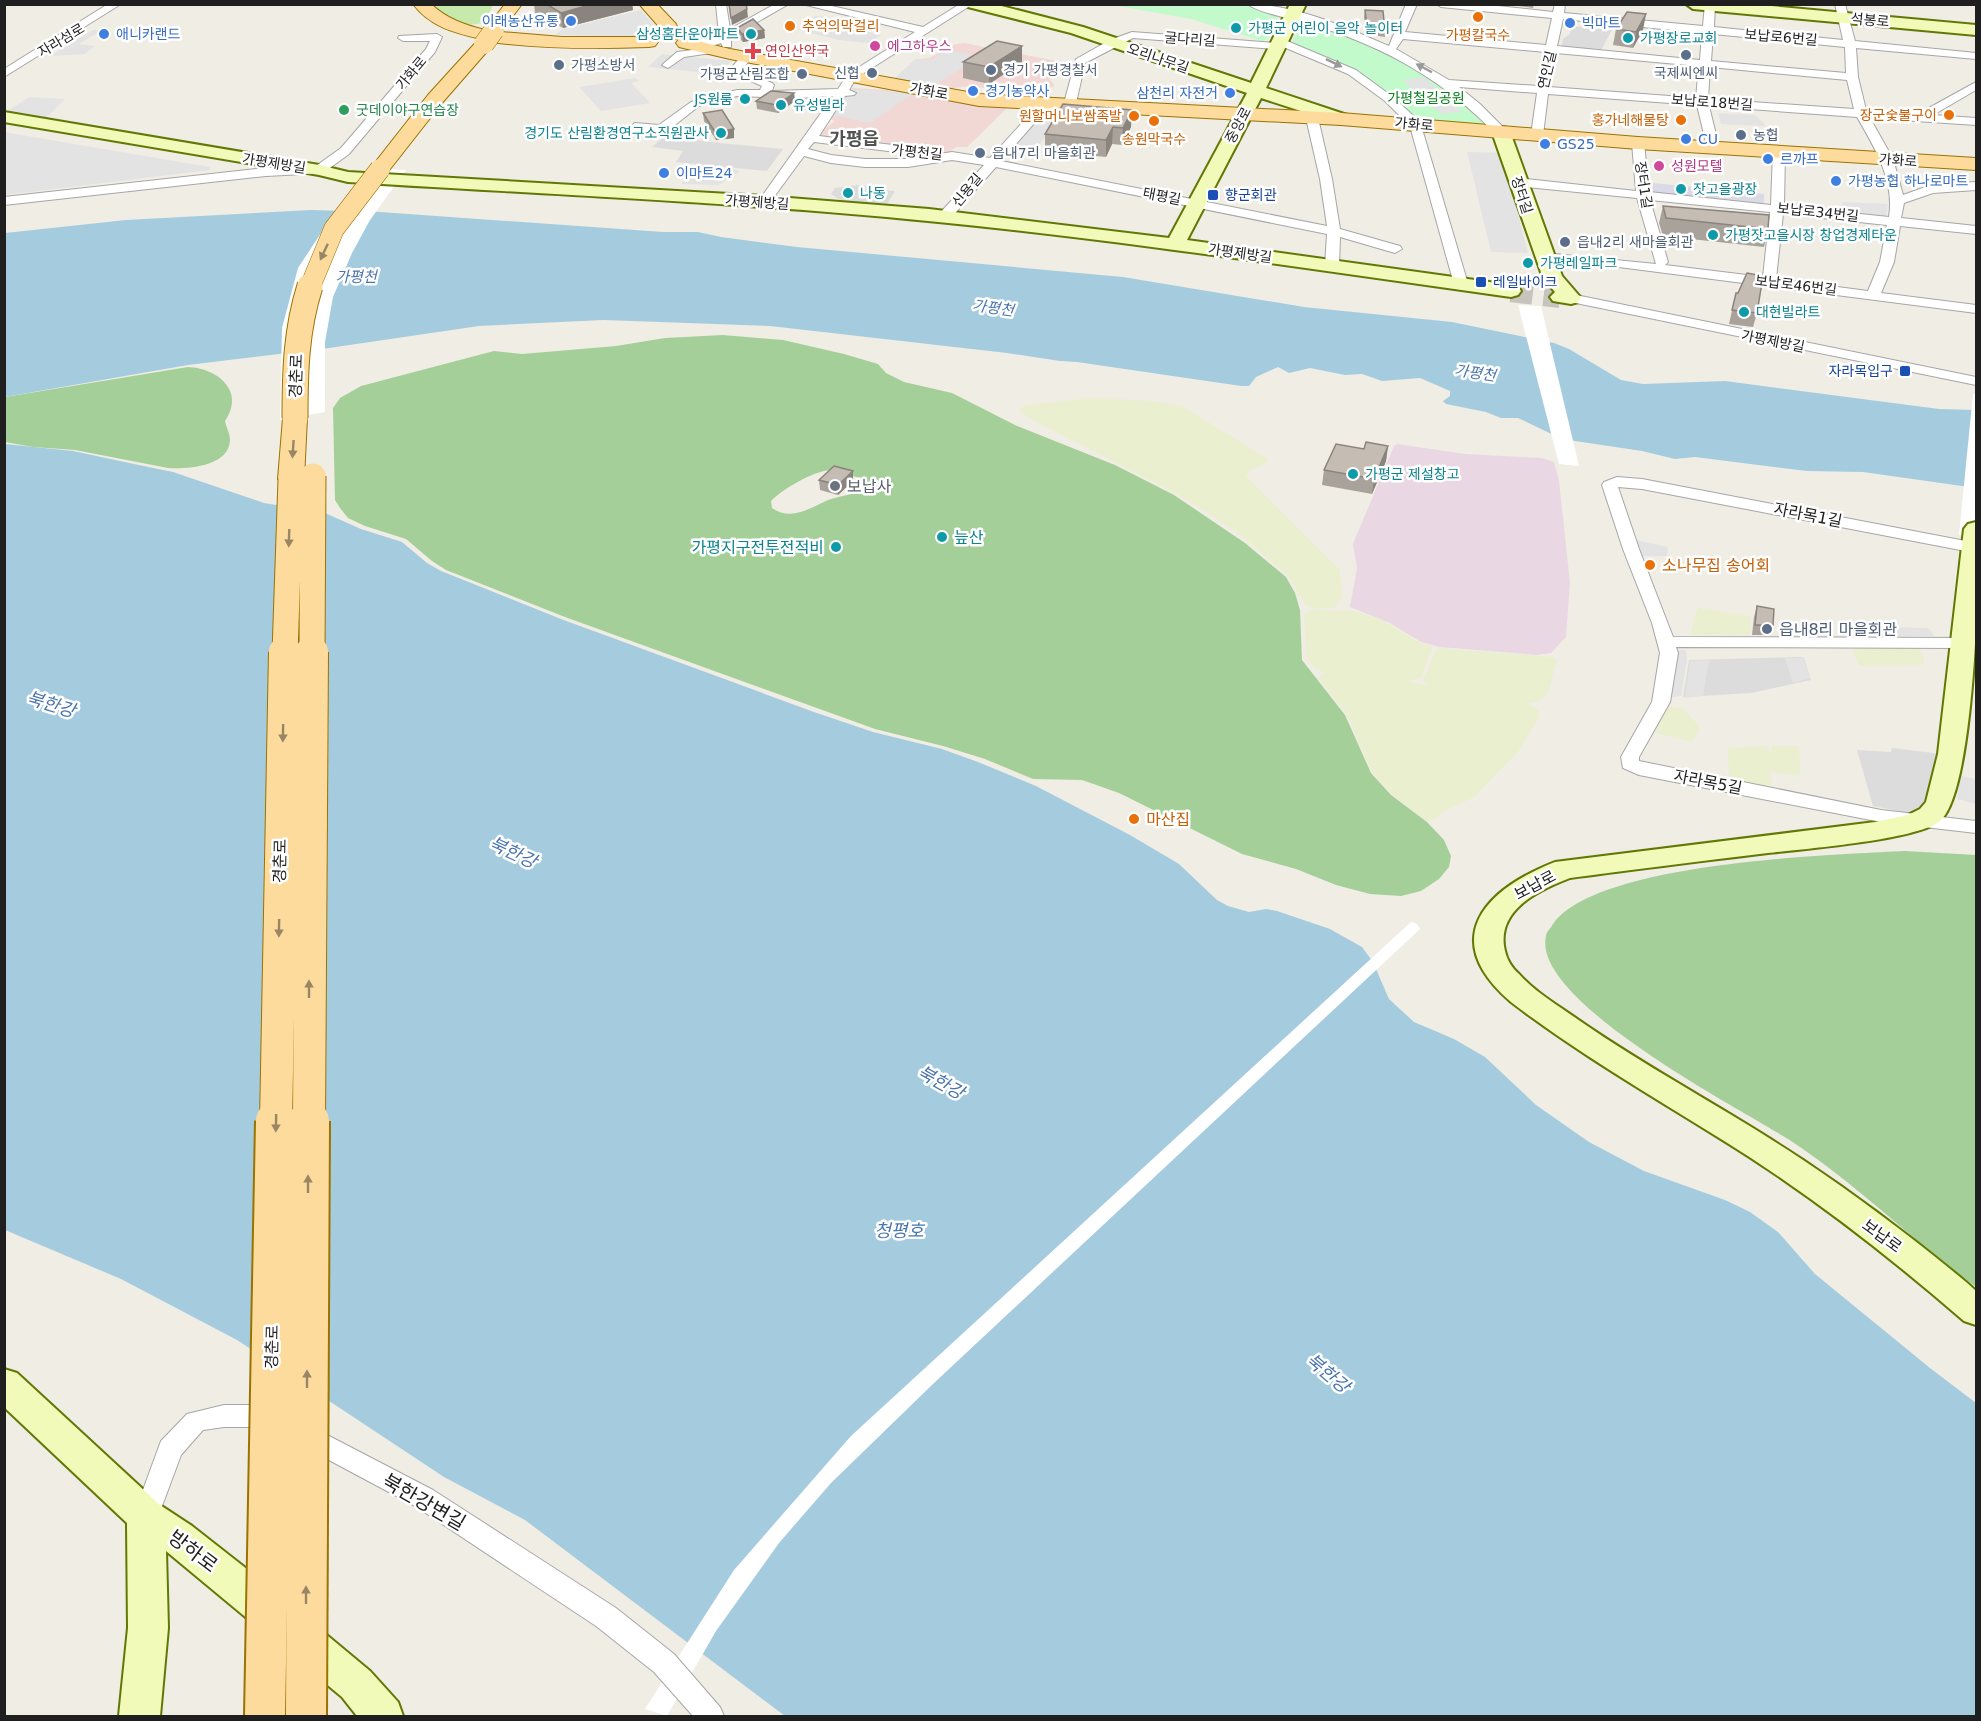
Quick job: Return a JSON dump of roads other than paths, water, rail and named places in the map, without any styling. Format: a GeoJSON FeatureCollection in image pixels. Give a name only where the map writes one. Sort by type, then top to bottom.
{"type":"FeatureCollection","features":[{"type":"Feature","properties":{"kind":"main road"},"geometry":{"type":"LineString","coordinates":[[482,38],[514,4]]}},
{"type":"Feature","properties":{"kind":"main road"},"geometry":{"type":"LineString","coordinates":[[647,4],[670,28],[676,48]]}},
{"type":"Feature","properties":{"kind":"main road"},"geometry":{"type":"LineString","coordinates":[[424,9],[434,43],[482,38],[504,43],[550,45],[569,41]]}},
{"type":"Feature","properties":{"kind":"main road"},"geometry":{"type":"LineString","coordinates":[[424,9],[447,25],[479,35],[569,41],[649,42],[656,37],[676,48]]}},
{"type":"Feature","properties":{"kind":"main road","name":"경춘로"},"geometry":{"type":"LineString","coordinates":[[306,1716],[302,478],[304,416],[295,358],[302,311],[314,273],[334,229],[446,102],[464,67],[455,62],[482,38]]}},
{"type":"Feature","properties":{"kind":"main road","name":"가화로"},"geometry":{"type":"LineString","coordinates":[[676,48],[725,48],[848,87],[979,100],[1341,119],[1638,143],[1977,164]]}},
{"type":"Feature","properties":{"kind":"main road","name":"경춘로"},"geometry":{"type":"LineString","coordinates":[[265,1716],[283,740],[302,478]]}},
{"type":"Feature","properties":{"kind":"street","name":"자라섬로"},"geometry":{"type":"LineString","coordinates":[[4,74],[116,4]]}},
{"type":"Feature","properties":{"kind":"street"},"geometry":{"type":"LineString","coordinates":[[721,4],[725,26],[725,48],[735,71],[768,85],[764,93]]}},
{"type":"Feature","properties":{"kind":"street"},"geometry":{"type":"LineString","coordinates":[[725,48],[784,4]]}},
{"type":"Feature","properties":{"kind":"street"},"geometry":{"type":"LineString","coordinates":[[807,4],[924,31]]}},
{"type":"Feature","properties":{"kind":"street"},"geometry":{"type":"LineString","coordinates":[[764,202],[848,87],[924,31],[968,4]]}},
{"type":"Feature","properties":{"kind":"street","name":"오리나무길"},"geometry":{"type":"LineString","coordinates":[[973,4],[1077,30],[1341,119]]}},
{"type":"Feature","properties":{"kind":"street"},"geometry":{"type":"LineString","coordinates":[[1252,4],[1295,10],[1392,51],[1447,82],[1467,98],[1501,132]]}},
{"type":"Feature","properties":{"kind":"street"},"geometry":{"type":"LineString","coordinates":[[1392,51],[1412,4]]}},
{"type":"Feature","properties":{"kind":"street","name":"보납로6번길"},"geometry":{"type":"LineString","coordinates":[[1441,4],[1559,10],[1708,31],[1977,56]]}},
{"type":"Feature","properties":{"kind":"street","name":"석봉로"},"geometry":{"type":"LineString","coordinates":[[1693,4],[1842,11],[1977,30]]}},
{"type":"Feature","properties":{"kind":"street"},"geometry":{"type":"LineString","coordinates":[[1710,5],[1702,101],[1713,147]]}},
{"type":"Feature","properties":{"kind":"street","name":"중앙로"},"geometry":{"type":"LineString","coordinates":[[1175,244],[1256,92],[1295,10]]}},
{"type":"Feature","properties":{"kind":"street","name":"연인길"},"geometry":{"type":"LineString","coordinates":[[1537,135],[1541,89],[1552,49],[1559,10]]}},
{"type":"Feature","properties":{"kind":"street"},"geometry":{"type":"LineString","coordinates":[[1842,11],[1850,44],[1852,77],[1862,113],[1887,159],[1898,201],[1887,262],[1873,295]]}},
{"type":"Feature","properties":{"kind":"street"},"geometry":{"type":"LineString","coordinates":[[1077,30],[1132,35]]}},
{"type":"Feature","properties":{"kind":"street","name":"굴다리길"},"geometry":{"type":"LineString","coordinates":[[1070,103],[1080,61],[1113,42],[1132,35],[1278,44],[1352,72],[1389,99],[1416,124]]}},
{"type":"Feature","properties":{"kind":"street"},"geometry":{"type":"LineString","coordinates":[[1399,35],[1852,77]]}},
{"type":"Feature","properties":{"kind":"street","name":"가화로"},"geometry":{"type":"LineString","coordinates":[[403,38],[434,43]]}},
{"type":"Feature","properties":{"kind":"street","name":"가화로"},"geometry":{"type":"LineString","coordinates":[[318,170],[344,153],[434,43]]}},
{"type":"Feature","properties":{"kind":"street","name":"보납로18번길"},"geometry":{"type":"LineString","coordinates":[[1447,82],[1977,122]]}},
{"type":"Feature","properties":{"kind":"street"},"geometry":{"type":"LineString","coordinates":[[1920,118],[1977,85]]}},
{"type":"Feature","properties":{"kind":"street"},"geometry":{"type":"LineString","coordinates":[[635,127],[662,129],[688,108],[705,100],[745,92],[797,95],[848,87]]}},
{"type":"Feature","properties":{"kind":"street","name":"신용길"},"geometry":{"type":"LineString","coordinates":[[944,217],[990,162],[1047,102]]}},
{"type":"Feature","properties":{"kind":"street","name":"가평제방길"},"geometry":{"type":"LineString","coordinates":[[4,117],[267,166],[318,170],[348,177],[764,202],[944,217],[1175,244],[1511,291]]}},
{"type":"Feature","properties":{"kind":"street"},"geometry":{"type":"LineString","coordinates":[[1312,118],[1326,178],[1334,231],[1332,266]]}},
{"type":"Feature","properties":{"kind":"street"},"geometry":{"type":"LineString","coordinates":[[1416,124],[1461,284]]}},
{"type":"Feature","properties":{"kind":"street","name":"장터길"},"geometry":{"type":"LineString","coordinates":[[1501,132],[1512,161],[1516,182],[1544,257]]}},
{"type":"Feature","properties":{"kind":"street","name":"가평천길"},"geometry":{"type":"LineString","coordinates":[[810,138],[858,146],[952,156]]}},
{"type":"Feature","properties":{"kind":"street","name":"장터1길"},"geometry":{"type":"LineString","coordinates":[[1638,143],[1643,197],[1661,262]]}},
{"type":"Feature","properties":{"kind":"street","name":"가평천길"},"geometry":{"type":"LineString","coordinates":[[800,151],[841,160],[879,163]]}},
{"type":"Feature","properties":{"kind":"street"},"geometry":{"type":"LineString","coordinates":[[1769,281],[1778,208],[1779,151]]}},
{"type":"Feature","properties":{"kind":"street"},"geometry":{"type":"LineString","coordinates":[[4,201],[313,160],[344,153]]}},
{"type":"Feature","properties":{"kind":"street","name":"신용길"},"geometry":{"type":"LineString","coordinates":[[879,163],[921,162],[952,156],[990,162]]}},
{"type":"Feature","properties":{"kind":"street","name":"태평길"},"geometry":{"type":"LineString","coordinates":[[990,162],[1334,231],[1395,249]]}},
{"type":"Feature","properties":{"kind":"street","name":"보납로34번길"},"geometry":{"type":"LineString","coordinates":[[1516,182],[1977,230]]}},
{"type":"Feature","properties":{"kind":"street"},"geometry":{"type":"LineString","coordinates":[[1898,201],[1931,189],[1977,186]]}},
{"type":"Feature","properties":{"kind":"street","name":"가평제방길"},"geometry":{"type":"LineString","coordinates":[[1544,257],[1553,278],[1566,297],[1977,381]]}},
{"type":"Feature","properties":{"kind":"street","name":"보납로46번길"},"geometry":{"type":"LineString","coordinates":[[1544,257],[1611,262],[1977,309]]}},
{"type":"Feature","properties":{"kind":"street","name":"자라목1길"},"geometry":{"type":"LineString","coordinates":[[1666,642],[1610,485],[1617,482],[1642,484],[1976,541]]}},
{"type":"Feature","properties":{"kind":"street","name":"보납로"},"geometry":{"type":"LineString","coordinates":[[1976,541],[1954,734],[1944,789],[1936,810],[1916,822],[1875,831],[1565,869],[1530,883],[1514,893],[1494,921],[1489,937],[1490,948],[1502,975],[1520,992],[1579,1036],[1789,1168],[1934,1274],[1977,1311]]}},
{"type":"Feature","properties":{"kind":"street"},"geometry":{"type":"LineString","coordinates":[[1666,642],[1963,643]]}},
{"type":"Feature","properties":{"kind":"street","name":"자라목5길"},"geometry":{"type":"LineString","coordinates":[[1666,642],[1668,665],[1661,702],[1630,757],[1629,761],[1633,766],[1916,822]]}},
{"type":"Feature","properties":{"kind":"street"},"geometry":{"type":"LineString","coordinates":[[1916,822],[1977,827]]}},
{"type":"Feature","properties":{"kind":"street","name":"방하로"},"geometry":{"type":"LineString","coordinates":[[4,1384],[146,1517],[178,1538],[252,1596],[356,1684],[383,1716]]}},
{"type":"Feature","properties":{"kind":"street","name":"북한강변길"},"geometry":{"type":"LineString","coordinates":[[146,1517],[170,1449],[196,1422],[224,1416],[256,1416],[287,1426],[424,1498],[606,1617],[664,1663],[710,1716]]}},
{"type":"Feature","properties":{"kind":"street"},"geometry":{"type":"LineString","coordinates":[[139,1716],[148,1628],[146,1517]]}},
{"type":"Feature","properties":{"kind":"water","name":"가평천"},"geometry":{"type":"Polygon","coordinates":[[[311,210],[380,212],[663,232],[698,232],[797,247],[1123,277],[1304,307],[1452,322],[1554,343],[1569,349],[1621,380],[1643,384],[1725,381],[1939,409],[1976,410],[1976,488],[1863,472],[1807,471],[1695,457],[1675,459],[1642,451],[1562,439],[1518,418],[1501,418],[1486,412],[1446,404],[1443,401],[1450,396],[1450,391],[1420,378],[1382,381],[1362,374],[1345,375],[1310,368],[1289,373],[1278,367],[1256,377],[1249,386],[1241,386],[1007,353],[770,326],[603,320],[479,326],[329,348],[188,365],[5,397],[5,233],[126,220],[311,210]]]}},
{"type":"Feature","properties":{"kind":"water","name":"청평호"},"geometry":{"type":"Polygon","coordinates":[[[5,444],[73,451],[173,472],[264,503],[325,513],[361,529],[402,542],[427,563],[441,571],[561,619],[814,712],[873,732],[942,749],[1036,786],[1130,835],[1179,864],[1217,900],[1228,906],[1249,912],[1266,909],[1277,911],[1330,929],[1362,947],[1373,962],[1389,999],[1414,1022],[1454,1039],[1485,1057],[1536,1105],[1589,1142],[1644,1171],[1725,1200],[1750,1212],[1778,1232],[1815,1274],[1976,1403],[1976,1716],[785,1716],[525,1520],[444,1477],[237,1340],[121,1279],[5,1230],[5,444]]]}},
{"type":"Feature","properties":{"kind":"tunnel"},"geometry":{"type":"LineString","coordinates":[[1511,291],[1560,297]]}},
{"type":"Feature","properties":{"kind":"place","name":"가평칼국수"},"geometry":{"type":"Point","coordinates":[1478,17]}},
{"type":"Feature","properties":{"kind":"place","name":"이래농산유통"},"geometry":{"type":"Point","coordinates":[571,21]}},
{"type":"Feature","properties":{"kind":"place","name":"빅마트"},"geometry":{"type":"Point","coordinates":[1570,23]}},
{"type":"Feature","properties":{"kind":"place","name":"추억의막걸리"},"geometry":{"type":"Point","coordinates":[790,26]}},
{"type":"Feature","properties":{"kind":"place","name":"가평군 어린이 음악 놀이터"},"geometry":{"type":"Point","coordinates":[1236,28]}},
{"type":"Feature","properties":{"kind":"place","name":"애니카랜드"},"geometry":{"type":"Point","coordinates":[104,34]}},
{"type":"Feature","properties":{"kind":"place","name":"삼성홈타운아파트"},"geometry":{"type":"Point","coordinates":[751,34]}},
{"type":"Feature","properties":{"kind":"place","name":"가평장로교회"},"geometry":{"type":"Point","coordinates":[1628,38]}},
{"type":"Feature","properties":{"kind":"place","name":"에그하우스"},"geometry":{"type":"Point","coordinates":[875,46]}},
{"type":"Feature","properties":{"kind":"place","name":"연인산약국"},"geometry":{"type":"Point","coordinates":[753,51]}},
{"type":"Feature","properties":{"kind":"place","name":"국제씨엔씨"},"geometry":{"type":"Point","coordinates":[1686,55]}},
{"type":"Feature","properties":{"kind":"place","name":"가평소방서"},"geometry":{"type":"Point","coordinates":[559,65]}},
{"type":"Feature","properties":{"kind":"place","name":"경기 가평경찰서"},"geometry":{"type":"Point","coordinates":[991,70]}},
{"type":"Feature","properties":{"kind":"place","name":"신협"},"geometry":{"type":"Point","coordinates":[872,73]}},
{"type":"Feature","properties":{"kind":"place","name":"가평군산림조합"},"geometry":{"type":"Point","coordinates":[802,74]}},
{"type":"Feature","properties":{"kind":"place","name":"경기농약사"},"geometry":{"type":"Point","coordinates":[973,91]}},
{"type":"Feature","properties":{"kind":"place","name":"삼천리 자전거"},"geometry":{"type":"Point","coordinates":[1230,93]}},
{"type":"Feature","properties":{"kind":"place","name":"JS원룸"},"geometry":{"type":"Point","coordinates":[745,99]}},
{"type":"Feature","properties":{"kind":"place","name":"유성빌라"},"geometry":{"type":"Point","coordinates":[781,105]}},
{"type":"Feature","properties":{"kind":"place","name":"굿데이야구연습장"},"geometry":{"type":"Point","coordinates":[344,110]}},
{"type":"Feature","properties":{"kind":"place","name":"장군숯불구이"},"geometry":{"type":"Point","coordinates":[1949,115]}},
{"type":"Feature","properties":{"kind":"place","name":"원할머니보쌈족발"},"geometry":{"type":"Point","coordinates":[1134,116]}},
{"type":"Feature","properties":{"kind":"place","name":"홍가네해물탕"},"geometry":{"type":"Point","coordinates":[1681,120]}},
{"type":"Feature","properties":{"kind":"place","name":"송원막국수"},"geometry":{"type":"Point","coordinates":[1154,121]}},
{"type":"Feature","properties":{"kind":"place","name":"경기도 산림환경연구소직원관사"},"geometry":{"type":"Point","coordinates":[721,133]}},
{"type":"Feature","properties":{"kind":"place","name":"농협"},"geometry":{"type":"Point","coordinates":[1741,135]}},
{"type":"Feature","properties":{"kind":"place","name":"CU"},"geometry":{"type":"Point","coordinates":[1686,139]}},
{"type":"Feature","properties":{"kind":"place","name":"GS25"},"geometry":{"type":"Point","coordinates":[1545,144]}},
{"type":"Feature","properties":{"kind":"place","name":"읍내7리 마을회관"},"geometry":{"type":"Point","coordinates":[980,153]}},
{"type":"Feature","properties":{"kind":"place","name":"르까프"},"geometry":{"type":"Point","coordinates":[1768,159]}},
{"type":"Feature","properties":{"kind":"place","name":"성원모텔"},"geometry":{"type":"Point","coordinates":[1659,166]}},
{"type":"Feature","properties":{"kind":"place","name":"이마트24"},"geometry":{"type":"Point","coordinates":[664,173]}},
{"type":"Feature","properties":{"kind":"place","name":"가평농협 하나로마트"},"geometry":{"type":"Point","coordinates":[1836,181]}},
{"type":"Feature","properties":{"kind":"place","name":"잣고을광장"},"geometry":{"type":"Point","coordinates":[1681,189]}},
{"type":"Feature","properties":{"kind":"place","name":"나동"},"geometry":{"type":"Point","coordinates":[848,193]}},
{"type":"Feature","properties":{"kind":"place","name":"향군회관"},"geometry":{"type":"Point","coordinates":[1213,195]}},
{"type":"Feature","properties":{"kind":"place","name":"가평잣고을시장 창업경제타운"},"geometry":{"type":"Point","coordinates":[1713,235]}},
{"type":"Feature","properties":{"kind":"place","name":"읍내2리 새마을회관"},"geometry":{"type":"Point","coordinates":[1565,242]}},
{"type":"Feature","properties":{"kind":"place","name":"가평레일파크"},"geometry":{"type":"Point","coordinates":[1528,263]}},
{"type":"Feature","properties":{"kind":"place","name":"레일바이크"},"geometry":{"type":"Point","coordinates":[1481,282]}},
{"type":"Feature","properties":{"kind":"place","name":"대현빌라트"},"geometry":{"type":"Point","coordinates":[1744,312]}},
{"type":"Feature","properties":{"kind":"place","name":"자라목입구"},"geometry":{"type":"Point","coordinates":[1905,371]}},
{"type":"Feature","properties":{"kind":"place","name":"가평군 제설창고"},"geometry":{"type":"Point","coordinates":[1353,474]}},
{"type":"Feature","properties":{"kind":"place","name":"보납사"},"geometry":{"type":"Point","coordinates":[835,486]}},
{"type":"Feature","properties":{"kind":"place","name":"늪산"},"geometry":{"type":"Point","coordinates":[942,537]}},
{"type":"Feature","properties":{"kind":"place","name":"가평지구전투전적비"},"geometry":{"type":"Point","coordinates":[836,547]}},
{"type":"Feature","properties":{"kind":"place","name":"소나무집 송어회"},"geometry":{"type":"Point","coordinates":[1650,565]}},
{"type":"Feature","properties":{"kind":"place","name":"읍내8리 마을회관"},"geometry":{"type":"Point","coordinates":[1767,629]}},
{"type":"Feature","properties":{"kind":"place","name":"마산집"},"geometry":{"type":"Point","coordinates":[1134,819]}},
{"type":"Feature","properties":{"kind":"district","name":"가평읍"},"geometry":{"type":"Point","coordinates":[854,138]}},
{"type":"Feature","properties":{"kind":"park label","name":"가평철길공원"},"geometry":{"type":"Point","coordinates":[1426,98]}},
{"type":"Feature","properties":{"kind":"water label","name":"북한강"},"geometry":{"type":"Point","coordinates":[51,704]}},
{"type":"Feature","properties":{"kind":"water label","name":"북한강"},"geometry":{"type":"Point","coordinates":[513,852]}},
{"type":"Feature","properties":{"kind":"water label","name":"북한강"},"geometry":{"type":"Point","coordinates":[941,1082]}},
{"type":"Feature","properties":{"kind":"water label","name":"북한강"},"geometry":{"type":"Point","coordinates":[1328,1373]}}]}
